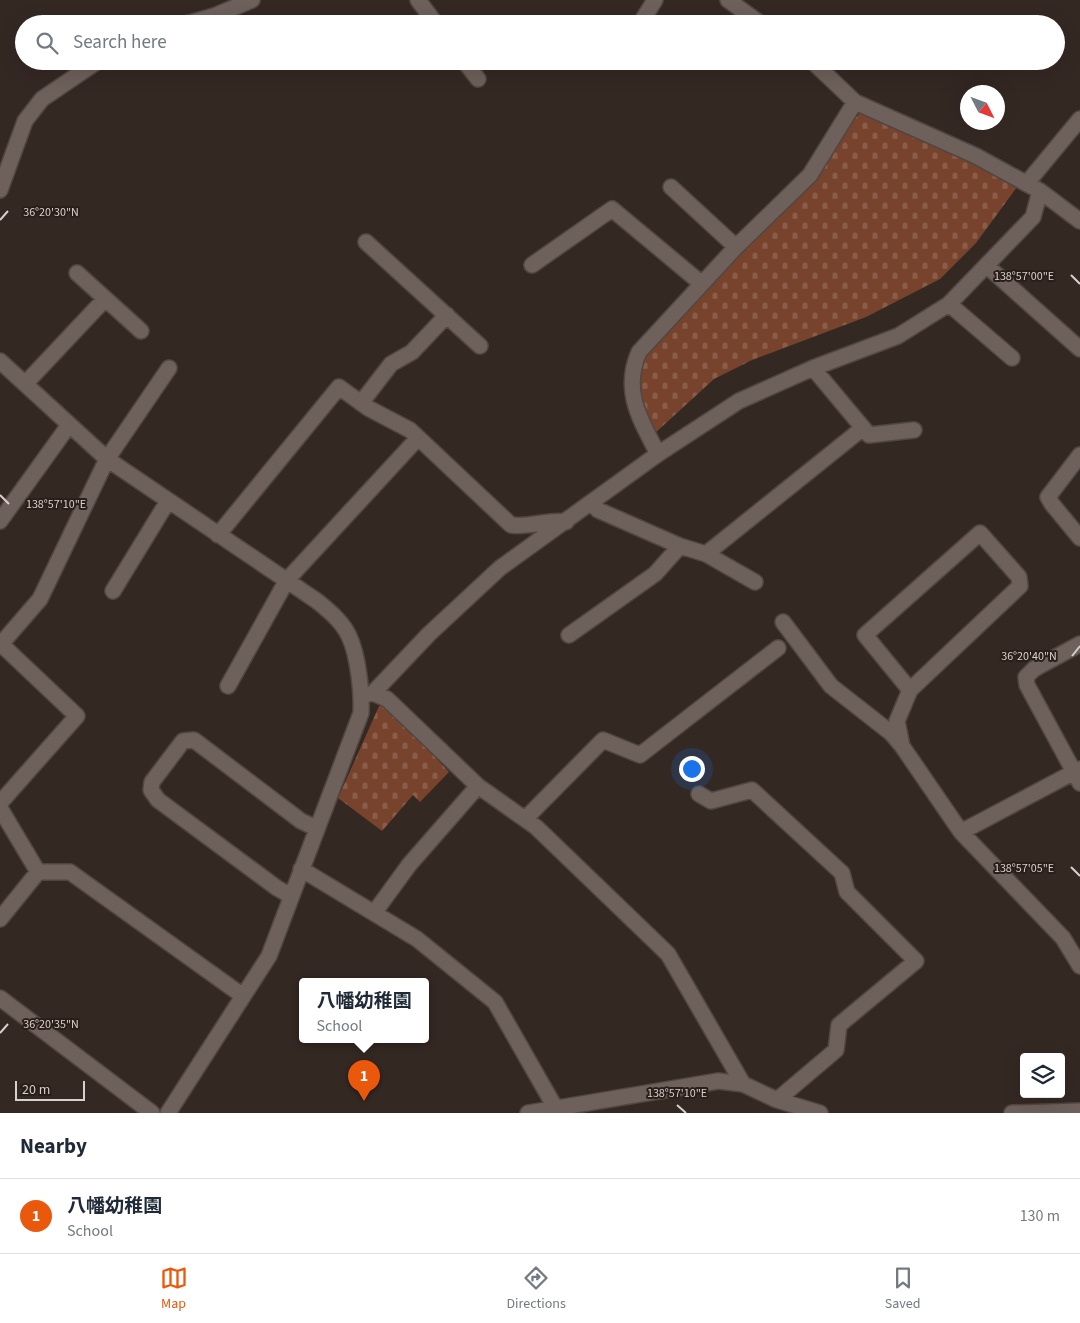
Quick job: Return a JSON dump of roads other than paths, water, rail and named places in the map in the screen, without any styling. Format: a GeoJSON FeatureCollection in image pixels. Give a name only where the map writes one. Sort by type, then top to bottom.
{"type":"FeatureCollection","features":[{"type":"Feature","properties":{"kind":"street"},"geometry":{"type":"LineString","coordinates":[[216,15],[252,0]]}},
{"type":"Feature","properties":{"kind":"street"},"geometry":{"type":"LineString","coordinates":[[418,0],[429,15]]}},
{"type":"Feature","properties":{"kind":"street"},"geometry":{"type":"LineString","coordinates":[[646,15],[655,0]]}},
{"type":"Feature","properties":{"kind":"street"},"geometry":{"type":"LineString","coordinates":[[728,0],[749,15]]}},
{"type":"Feature","properties":{"kind":"street"},"geometry":{"type":"LineString","coordinates":[[0,190],[26,121],[42,99],[85,70]]}},
{"type":"Feature","properties":{"kind":"street"},"geometry":{"type":"LineString","coordinates":[[471,70],[478,79]]}},
{"type":"Feature","properties":{"kind":"street"},"geometry":{"type":"LineString","coordinates":[[821,70],[855,102],[976,156],[1033,187],[1080,221]]}},
{"type":"Feature","properties":{"kind":"street"},"geometry":{"type":"LineString","coordinates":[[658,454],[633,401],[632,367],[639,352],[736,247],[810,175],[855,102]]}},
{"type":"Feature","properties":{"kind":"street"},"geometry":{"type":"LineString","coordinates":[[168,1113],[269,956],[367,694],[500,568],[658,454],[740,401],[813,368],[898,336],[950,304],[1033,217],[1033,187],[1080,119]]}},
{"type":"Feature","properties":{"kind":"street"},"geometry":{"type":"LineString","coordinates":[[671,187],[736,247]]}},
{"type":"Feature","properties":{"kind":"street"},"geometry":{"type":"LineString","coordinates":[[532,265],[612,209],[702,284]]}},
{"type":"Feature","properties":{"kind":"street"},"geometry":{"type":"LineString","coordinates":[[366,242],[480,346]]}},
{"type":"Feature","properties":{"kind":"street"},"geometry":{"type":"LineString","coordinates":[[987,266],[1080,348]]}},
{"type":"Feature","properties":{"kind":"street"},"geometry":{"type":"LineString","coordinates":[[77,273],[141,331]]}},
{"type":"Feature","properties":{"kind":"street"},"geometry":{"type":"LineString","coordinates":[[25,384],[105,299]]}},
{"type":"Feature","properties":{"kind":"street"},"geometry":{"type":"LineString","coordinates":[[950,304],[1012,358]]}},
{"type":"Feature","properties":{"kind":"street"},"geometry":{"type":"LineString","coordinates":[[361,403],[391,364],[412,352],[447,315]]}},
{"type":"Feature","properties":{"kind":"street"},"geometry":{"type":"LineString","coordinates":[[0,362],[107,459],[317,600],[337,619],[349,636],[367,694]]}},
{"type":"Feature","properties":{"kind":"street"},"geometry":{"type":"LineString","coordinates":[[0,803],[77,716],[1,644],[40,599],[107,459],[169,368]]}},
{"type":"Feature","properties":{"kind":"street"},"geometry":{"type":"LineString","coordinates":[[813,368],[868,435],[914,430]]}},
{"type":"Feature","properties":{"kind":"street"},"geometry":{"type":"LineString","coordinates":[[218,535],[339,387],[361,403],[410,430],[511,525],[526,527],[553,520],[566,522]]}},
{"type":"Feature","properties":{"kind":"street"},"geometry":{"type":"LineString","coordinates":[[0,521],[69,425]]}},
{"type":"Feature","properties":{"kind":"street"},"geometry":{"type":"LineString","coordinates":[[706,554],[863,428]]}},
{"type":"Feature","properties":{"kind":"street"},"geometry":{"type":"LineString","coordinates":[[228,686],[287,580],[418,438]]}},
{"type":"Feature","properties":{"kind":"street"},"geometry":{"type":"LineString","coordinates":[[1080,455],[1048,497],[1080,538]]}},
{"type":"Feature","properties":{"kind":"street"},"geometry":{"type":"LineString","coordinates":[[113,591],[168,501]]}},
{"type":"Feature","properties":{"kind":"street"},"geometry":{"type":"LineString","coordinates":[[592,503],[598,510],[680,546],[706,554],[755,582]]}},
{"type":"Feature","properties":{"kind":"street"},"geometry":{"type":"LineString","coordinates":[[902,746],[897,722],[910,690],[1020,586],[1019,577],[980,533],[865,635],[910,690]]}},
{"type":"Feature","properties":{"kind":"street"},"geometry":{"type":"LineString","coordinates":[[569,635],[655,574],[680,546]]}},
{"type":"Feature","properties":{"kind":"street"},"geometry":{"type":"LineString","coordinates":[[783,622],[831,686],[891,733],[961,832],[1063,938],[1080,966]]}},
{"type":"Feature","properties":{"kind":"street"},"geometry":{"type":"LineString","coordinates":[[961,832],[1078,775],[1027,685],[1026,677],[1034,669],[1080,644]]}},
{"type":"Feature","properties":{"kind":"street"},"geometry":{"type":"LineString","coordinates":[[525,819],[603,740],[640,756],[778,648]]}},
{"type":"Feature","properties":{"kind":"street"},"geometry":{"type":"LineString","coordinates":[[367,694],[387,699],[478,786],[536,827],[668,954],[742,1084]]}},
{"type":"Feature","properties":{"kind":"street"},"geometry":{"type":"LineString","coordinates":[[291,896],[276,888],[158,800],[151,790],[152,782],[183,741],[194,740],[301,821],[316,828]]}},
{"type":"Feature","properties":{"kind":"street"},"geometry":{"type":"LineString","coordinates":[[374,913],[409,864],[478,786]]}},
{"type":"Feature","properties":{"kind":"street"},"geometry":{"type":"LineString","coordinates":[[699,794],[711,801],[752,790],[842,873],[847,892],[916,961],[839,1025],[836,1050],[777,1100]]}},
{"type":"Feature","properties":{"kind":"street"},"geometry":{"type":"LineString","coordinates":[[0,808],[38,872]]}},
{"type":"Feature","properties":{"kind":"street"},"geometry":{"type":"LineString","coordinates":[[301,870],[417,939],[495,1002],[556,1109]]}},
{"type":"Feature","properties":{"kind":"street"},"geometry":{"type":"LineString","coordinates":[[0,919],[38,872]]}},
{"type":"Feature","properties":{"kind":"street"},"geometry":{"type":"LineString","coordinates":[[38,872],[70,872],[243,996]]}},
{"type":"Feature","properties":{"kind":"street"},"geometry":{"type":"LineString","coordinates":[[0,998],[152,1113]]}},
{"type":"Feature","properties":{"kind":"street"},"geometry":{"type":"LineString","coordinates":[[528,1113],[718,1081],[742,1084],[777,1100],[820,1113]]}},
{"type":"Feature","properties":{"kind":"street"},"geometry":{"type":"LineString","coordinates":[[1012,1113],[1080,1111]]}},
{"type":"Feature","properties":{"kind":"place","name":"八幡幼稚園"},"geometry":{"type":"Point","coordinates":[364,1101]}}]}
